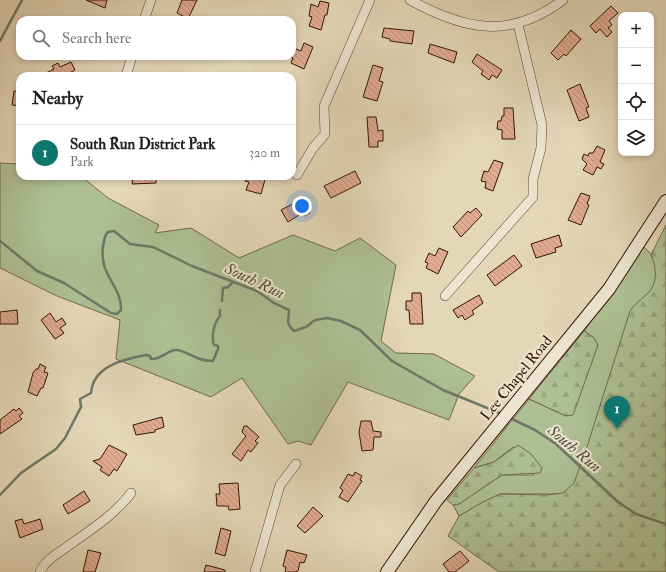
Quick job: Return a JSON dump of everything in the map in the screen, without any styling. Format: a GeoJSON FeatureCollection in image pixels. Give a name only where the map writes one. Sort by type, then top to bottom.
{"type":"FeatureCollection","features":[{"type":"Feature","properties":{"kind":"main road","name":"Lee Chapel Road"},"geometry":{"type":"LineString","coordinates":[[387,572],[436,501],[609,289],[666,201]]}},
{"type":"Feature","properties":{"kind":"street"},"geometry":{"type":"LineString","coordinates":[[145,16],[151,0]]}},
{"type":"Feature","properties":{"kind":"street"},"geometry":{"type":"LineString","coordinates":[[297,176],[313,148],[325,134],[324,106],[370,0]]}},
{"type":"Feature","properties":{"kind":"street"},"geometry":{"type":"LineString","coordinates":[[410,0],[442,17],[459,23],[488,26],[518,24],[546,12],[563,0]]}},
{"type":"Feature","properties":{"kind":"street"},"geometry":{"type":"LineString","coordinates":[[445,296],[533,197],[533,179],[541,148],[542,124],[518,24]]}},
{"type":"Feature","properties":{"kind":"street"},"geometry":{"type":"LineString","coordinates":[[127,72],[131,60]]}},
{"type":"Feature","properties":{"kind":"street"},"geometry":{"type":"LineString","coordinates":[[255,572],[280,485],[296,464]]}},
{"type":"Feature","properties":{"kind":"street"},"geometry":{"type":"LineString","coordinates":[[40,572],[42,566],[119,507],[131,493]]}},
{"type":"Feature","properties":{"kind":"green space"},"geometry":{"type":"Polygon","coordinates":[[[0,163],[16,164],[16,180],[86,180],[108,198],[159,225],[155,233],[191,228],[239,258],[293,235],[335,251],[360,238],[396,265],[381,341],[396,353],[434,354],[475,376],[459,394],[449,420],[348,382],[311,445],[298,441],[288,444],[242,378],[211,397],[116,359],[120,320],[57,296],[0,268],[0,163]]]}},
{"type":"Feature","properties":{"kind":"green space"},"geometry":{"type":"Polygon","coordinates":[[[666,225],[666,572],[499,572],[448,536],[459,516],[500,494],[547,495],[563,493],[574,483],[630,311],[634,305],[653,287],[655,268],[651,255],[666,225]]]}},
{"type":"Feature","properties":{"kind":"green space"},"geometry":{"type":"Polygon","coordinates":[[[666,232],[666,572],[557,494],[500,494],[459,516],[453,505],[459,504],[502,475],[534,475],[513,447],[494,462],[474,468],[529,399],[566,416],[594,338],[584,331],[644,247],[651,254],[666,232]]]}},
{"type":"Feature","properties":{"kind":"green space"},"geometry":{"type":"Polygon","coordinates":[[[584,331],[594,338],[598,345],[573,415],[566,416],[529,399],[584,331]]]}},
{"type":"Feature","properties":{"kind":"green space"},"geometry":{"type":"Polygon","coordinates":[[[518,445],[531,454],[542,468],[540,473],[502,475],[459,504],[453,505],[447,500],[474,468],[494,462],[518,445]]]}},
{"type":"Feature","properties":{"kind":"building"},"geometry":{"type":"Polygon","coordinates":[[[86,0],[107,0],[105,8],[86,0]]]}},
{"type":"Feature","properties":{"kind":"building"},"geometry":{"type":"Polygon","coordinates":[[[182,0],[197,0],[189,16],[182,16],[177,13],[182,0]]]}},
{"type":"Feature","properties":{"kind":"building"},"geometry":{"type":"Polygon","coordinates":[[[320,1],[329,3],[327,15],[325,15],[321,30],[309,26],[312,17],[309,16],[311,4],[318,7],[320,1]]]}},
{"type":"Feature","properties":{"kind":"building"},"geometry":{"type":"Polygon","coordinates":[[[611,6],[618,13],[609,21],[612,25],[608,28],[612,32],[607,37],[600,29],[596,33],[590,26],[611,6]]]}},
{"type":"Feature","properties":{"kind":"building"},"geometry":{"type":"Polygon","coordinates":[[[384,28],[414,31],[412,44],[390,41],[390,39],[382,37],[384,28]]]}},
{"type":"Feature","properties":{"kind":"building"},"geometry":{"type":"Polygon","coordinates":[[[571,30],[581,39],[566,56],[564,54],[558,60],[551,53],[571,30]]]}},
{"type":"Feature","properties":{"kind":"building"},"geometry":{"type":"Polygon","coordinates":[[[304,43],[313,47],[304,69],[291,63],[292,60],[296,60],[296,49],[301,51],[304,43]]]}},
{"type":"Feature","properties":{"kind":"building"},"geometry":{"type":"Polygon","coordinates":[[[430,44],[457,52],[454,63],[428,53],[430,44]]]}},
{"type":"Feature","properties":{"kind":"building"},"geometry":{"type":"Polygon","coordinates":[[[477,54],[502,70],[497,78],[492,75],[489,80],[481,74],[483,71],[472,62],[477,54]]]}},
{"type":"Feature","properties":{"kind":"building"},"geometry":{"type":"Polygon","coordinates":[[[71,62],[75,70],[71,72],[48,72],[54,69],[52,66],[58,63],[60,67],[71,62]]]}},
{"type":"Feature","properties":{"kind":"building"},"geometry":{"type":"Polygon","coordinates":[[[373,65],[383,68],[379,81],[383,82],[377,101],[363,97],[373,65]]]}},
{"type":"Feature","properties":{"kind":"building"},"geometry":{"type":"Polygon","coordinates":[[[580,84],[589,107],[586,108],[589,117],[579,121],[567,90],[580,84]]]}},
{"type":"Feature","properties":{"kind":"building"},"geometry":{"type":"Polygon","coordinates":[[[14,91],[16,91],[16,106],[12,105],[14,91]]]}},
{"type":"Feature","properties":{"kind":"building"},"geometry":{"type":"Polygon","coordinates":[[[504,108],[513,108],[515,139],[502,139],[502,130],[497,129],[498,121],[501,121],[502,116],[504,116],[504,108]]]}},
{"type":"Feature","properties":{"kind":"building"},"geometry":{"type":"Polygon","coordinates":[[[367,117],[376,117],[378,131],[383,130],[383,141],[378,141],[378,147],[369,147],[367,117]]]}},
{"type":"Feature","properties":{"kind":"building"},"geometry":{"type":"Polygon","coordinates":[[[597,146],[605,150],[600,162],[604,164],[601,169],[597,167],[593,175],[583,170],[587,164],[582,159],[584,154],[588,156],[589,153],[593,153],[597,146]]]}},
{"type":"Feature","properties":{"kind":"building"},"geometry":{"type":"Polygon","coordinates":[[[494,160],[503,163],[493,191],[485,188],[486,182],[481,181],[484,171],[488,172],[494,160]]]}},
{"type":"Feature","properties":{"kind":"building"},"geometry":{"type":"Polygon","coordinates":[[[355,171],[361,183],[331,198],[324,186],[355,171]]]}},
{"type":"Feature","properties":{"kind":"building"},"geometry":{"type":"Polygon","coordinates":[[[132,180],[156,180],[156,183],[132,184],[132,180]]]}},
{"type":"Feature","properties":{"kind":"building"},"geometry":{"type":"Polygon","coordinates":[[[265,180],[261,194],[246,190],[249,182],[245,181],[265,180]]]}},
{"type":"Feature","properties":{"kind":"building"},"geometry":{"type":"Polygon","coordinates":[[[581,193],[590,196],[587,204],[589,205],[581,225],[568,220],[581,193]]]}},
{"type":"Feature","properties":{"kind":"building"},"geometry":{"type":"Polygon","coordinates":[[[306,197],[312,206],[307,208],[310,213],[304,216],[302,213],[288,222],[281,210],[306,197]]]}},
{"type":"Feature","properties":{"kind":"building"},"geometry":{"type":"Polygon","coordinates":[[[476,208],[482,215],[461,237],[453,227],[468,211],[470,213],[476,208]]]}},
{"type":"Feature","properties":{"kind":"building"},"geometry":{"type":"Polygon","coordinates":[[[559,235],[562,246],[555,248],[556,252],[536,258],[531,244],[559,235]]]}},
{"type":"Feature","properties":{"kind":"building"},"geometry":{"type":"Polygon","coordinates":[[[439,248],[448,252],[438,274],[426,268],[428,263],[425,262],[429,253],[435,256],[439,248]]]}},
{"type":"Feature","properties":{"kind":"building"},"geometry":{"type":"Polygon","coordinates":[[[514,255],[522,266],[495,286],[487,275],[514,255]]]}},
{"type":"Feature","properties":{"kind":"building"},"geometry":{"type":"Polygon","coordinates":[[[412,293],[421,293],[423,324],[410,324],[409,310],[406,310],[406,301],[412,301],[412,293]]]}},
{"type":"Feature","properties":{"kind":"building"},"geometry":{"type":"Polygon","coordinates":[[[479,295],[483,303],[472,311],[474,314],[465,320],[462,315],[458,318],[453,310],[479,295]]]}},
{"type":"Feature","properties":{"kind":"building"},"geometry":{"type":"Polygon","coordinates":[[[17,310],[18,324],[0,324],[0,312],[17,310]]]}},
{"type":"Feature","properties":{"kind":"building"},"geometry":{"type":"Polygon","coordinates":[[[50,313],[56,322],[62,318],[66,324],[60,328],[64,333],[55,339],[41,320],[50,313]]]}},
{"type":"Feature","properties":{"kind":"building"},"geometry":{"type":"Polygon","coordinates":[[[40,364],[46,367],[44,372],[48,373],[43,388],[41,388],[37,396],[28,392],[33,373],[36,369],[38,369],[40,364]]]}},
{"type":"Feature","properties":{"kind":"building"},"geometry":{"type":"Polygon","coordinates":[[[19,408],[23,413],[19,416],[22,419],[0,434],[0,420],[14,409],[16,411],[19,408]]]}},
{"type":"Feature","properties":{"kind":"building"},"geometry":{"type":"Polygon","coordinates":[[[162,417],[164,427],[155,430],[155,432],[136,435],[133,425],[162,417]]]}},
{"type":"Feature","properties":{"kind":"building"},"geometry":{"type":"Polygon","coordinates":[[[361,421],[371,421],[373,431],[381,432],[381,437],[374,437],[373,450],[362,451],[359,432],[361,421]]]}},
{"type":"Feature","properties":{"kind":"building"},"geometry":{"type":"Polygon","coordinates":[[[244,426],[247,426],[259,437],[255,441],[258,443],[251,452],[248,450],[241,461],[232,454],[246,436],[242,432],[244,426]]]}},
{"type":"Feature","properties":{"kind":"building"},"geometry":{"type":"Polygon","coordinates":[[[109,445],[127,454],[117,471],[114,469],[109,476],[100,470],[102,467],[93,461],[100,459],[109,445]]]}},
{"type":"Feature","properties":{"kind":"building"},"geometry":{"type":"Polygon","coordinates":[[[355,472],[362,476],[360,480],[362,481],[348,502],[339,497],[343,490],[340,488],[348,474],[353,476],[355,472]]]}},
{"type":"Feature","properties":{"kind":"building"},"geometry":{"type":"Polygon","coordinates":[[[238,483],[240,509],[229,510],[228,506],[217,506],[216,494],[220,494],[219,484],[238,483]]]}},
{"type":"Feature","properties":{"kind":"building"},"geometry":{"type":"Polygon","coordinates":[[[84,491],[90,501],[68,514],[63,505],[84,491]]]}},
{"type":"Feature","properties":{"kind":"building"},"geometry":{"type":"Polygon","coordinates":[[[313,507],[323,516],[305,533],[297,526],[313,507]]]}},
{"type":"Feature","properties":{"kind":"building"},"geometry":{"type":"Polygon","coordinates":[[[22,519],[24,524],[40,519],[43,529],[20,538],[15,521],[22,519]]]}},
{"type":"Feature","properties":{"kind":"building"},"geometry":{"type":"Polygon","coordinates":[[[221,528],[231,531],[225,556],[215,553],[221,528]]]}},
{"type":"Feature","properties":{"kind":"building"},"geometry":{"type":"Polygon","coordinates":[[[88,550],[101,553],[95,572],[83,572],[88,550]]]}},
{"type":"Feature","properties":{"kind":"building"},"geometry":{"type":"Polygon","coordinates":[[[287,550],[307,555],[304,563],[300,562],[298,571],[285,572],[286,567],[283,566],[287,550]]]}},
{"type":"Feature","properties":{"kind":"building"},"geometry":{"type":"Polygon","coordinates":[[[460,551],[469,561],[455,572],[449,572],[443,564],[460,551]]]}},
{"type":"Feature","properties":{"kind":"building"},"geometry":{"type":"Polygon","coordinates":[[[206,565],[225,570],[225,572],[204,572],[206,565]]]}},
{"type":"Feature","properties":{"kind":"waterway"},"geometry":{"type":"LineString","coordinates":[[0,41],[22,0]]}},
{"type":"Feature","properties":{"kind":"waterway","name":"South Run"},"geometry":{"type":"LineString","coordinates":[[0,241],[37,271],[64,283],[111,313],[117,314],[121,310],[120,302],[118,294],[104,266],[103,257],[104,239],[108,232],[114,231],[130,244],[153,247],[192,266],[257,291],[274,303],[289,310],[288,323],[294,331],[306,327],[315,320],[327,318],[341,321],[360,330],[392,361],[443,390],[502,414]]}},
{"type":"Feature","properties":{"kind":"waterway"},"geometry":{"type":"LineString","coordinates":[[222,301],[223,288],[228,287],[233,282]]}},
{"type":"Feature","properties":{"kind":"waterway"},"geometry":{"type":"LineString","coordinates":[[0,495],[21,473],[56,449],[65,438],[81,407],[80,399],[91,393],[97,376],[103,370],[111,365],[128,359],[146,355],[150,356],[151,359],[155,359],[174,350],[186,353],[202,360],[213,361],[218,349],[218,346],[214,345],[213,334],[216,322],[220,316],[220,310]]}},
{"type":"Feature","properties":{"kind":"waterway","name":"South Run"},"geometry":{"type":"LineString","coordinates":[[508,417],[535,430],[556,444],[618,502],[636,514],[666,524]]}},
{"type":"Feature","properties":{"kind":"place","name":"South Run District Park"},"geometry":{"type":"Point","coordinates":[617,429]}}]}
